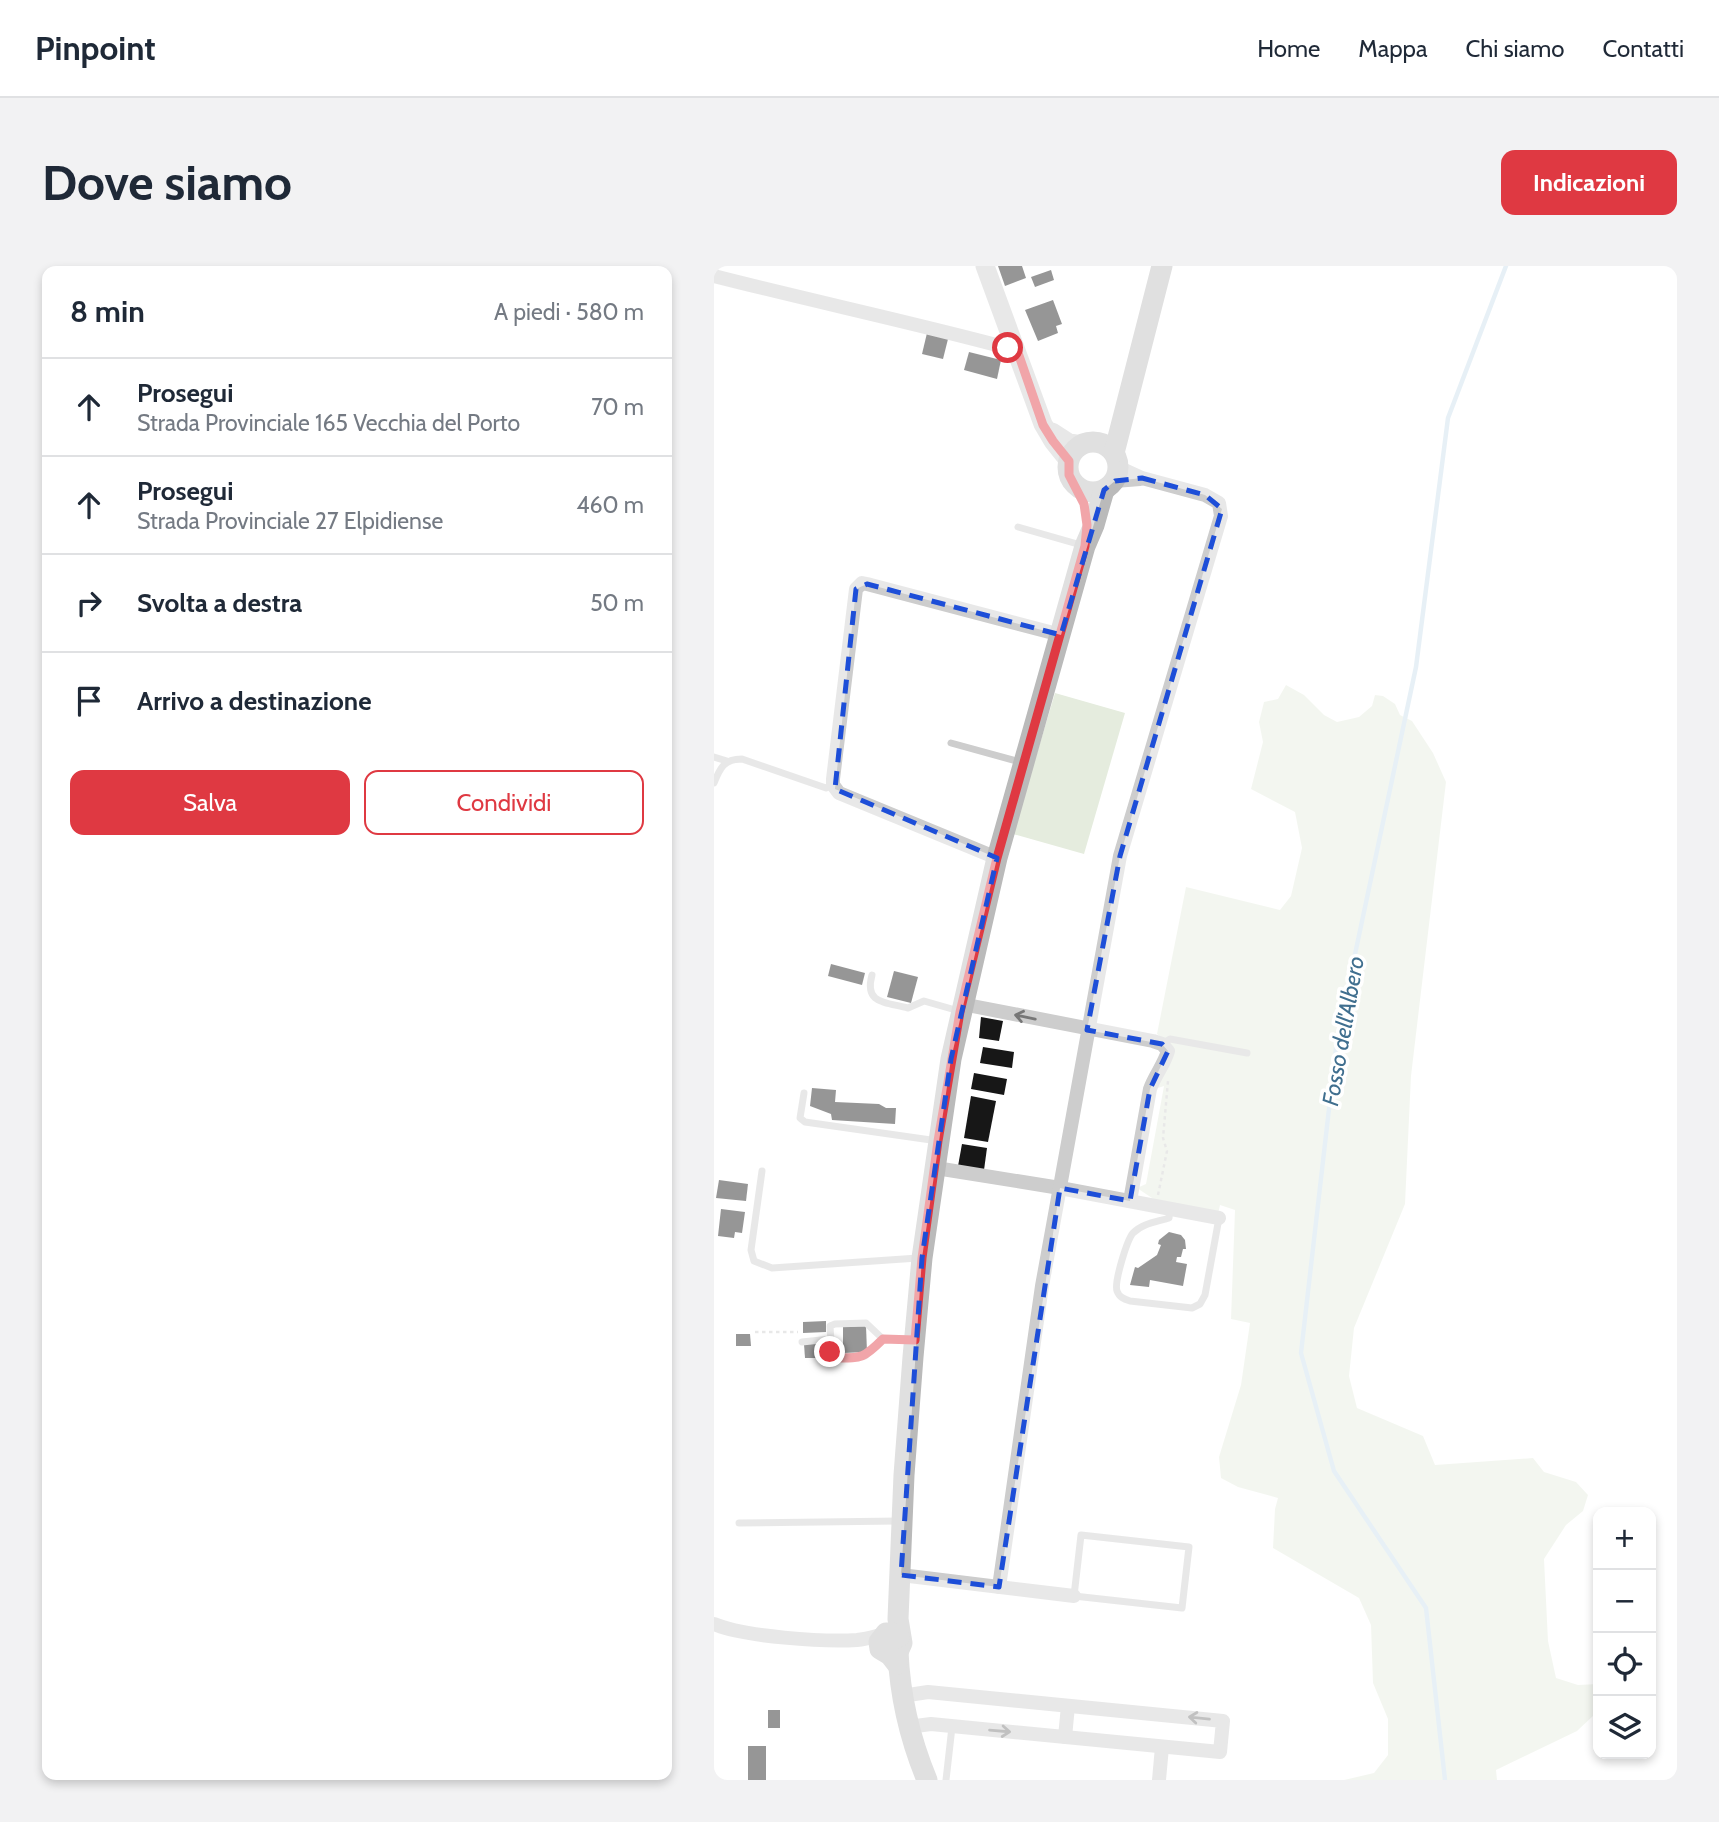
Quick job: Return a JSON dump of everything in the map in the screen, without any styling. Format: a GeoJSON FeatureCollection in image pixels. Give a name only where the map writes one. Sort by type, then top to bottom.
{"type":"FeatureCollection","features":[{"type":"Feature","properties":{"kind":"main road"},"geometry":{"type":"LineString","coordinates":[[1085,546],[1087,525],[1084,504],[1077,487],[1090,492],[1100,463],[1121,425],[1162,266]]}},
{"type":"Feature","properties":{"kind":"main road"},"geometry":{"type":"LineString","coordinates":[[928,1780],[908,1727],[893,1644],[901,1575],[902,1521],[922,1258],[938,1141],[961,1008],[997,858],[1085,546],[1094,526],[1100,463]]}},
{"type":"Feature","properties":{"kind":"street"},"geometry":{"type":"LineString","coordinates":[[985,266],[1043,425],[1100,463],[1142,478],[1205,495],[1219,503],[1222,509],[1120,856],[1087,1030],[1023,1407],[999,1587]]}},
{"type":"Feature","properties":{"kind":"street"},"geometry":{"type":"LineString","coordinates":[[714,276],[1008,348],[1016,347]]}},
{"type":"Feature","properties":{"kind":"street"},"geometry":{"type":"LineString","coordinates":[[997,858],[839,793],[833,785],[856,589],[862,583],[1061,635]]}},
{"type":"Feature","properties":{"kind":"street"},"geometry":{"type":"LineString","coordinates":[[961,1008],[1162,1044],[1168,1051],[1150,1089],[1130,1201]]}},
{"type":"Feature","properties":{"kind":"street"},"geometry":{"type":"LineString","coordinates":[[936,1168],[1219,1218]]}},
{"type":"Feature","properties":{"kind":"street"},"geometry":{"type":"LineString","coordinates":[[901,1575],[1074,1596]]}},
{"type":"Feature","properties":{"kind":"street"},"geometry":{"type":"LineString","coordinates":[[714,1624],[773,1635],[893,1644]]}},
{"type":"Feature","properties":{"kind":"street"},"geometry":{"type":"LineString","coordinates":[[902,1696],[928,1692],[1223,1721],[1220,1752],[931,1724],[908,1727]]}},
{"type":"Feature","properties":{"kind":"street"},"geometry":{"type":"LineString","coordinates":[[1065,1737],[1068,1706]]}},
{"type":"Feature","properties":{"kind":"street"},"geometry":{"type":"LineString","coordinates":[[1159,1780],[1163,1747]]}},
{"type":"Feature","properties":{"kind":"lane"},"geometry":{"type":"LineString","coordinates":[[1018,527],[1085,546]]}},
{"type":"Feature","properties":{"kind":"lane"},"geometry":{"type":"LineString","coordinates":[[951,743],[1024,763]]}},
{"type":"Feature","properties":{"kind":"lane"},"geometry":{"type":"LineString","coordinates":[[714,757],[727,761],[742,759],[826,788],[833,785]]}},
{"type":"Feature","properties":{"kind":"lane"},"geometry":{"type":"LineString","coordinates":[[714,783],[727,761]]}},
{"type":"Feature","properties":{"kind":"lane"},"geometry":{"type":"LineString","coordinates":[[872,975],[868,989],[876,999],[908,1008],[924,1001],[961,1008]]}},
{"type":"Feature","properties":{"kind":"lane"},"geometry":{"type":"LineString","coordinates":[[1162,1044],[1170,1039],[1247,1053]]}},
{"type":"Feature","properties":{"kind":"lane"},"geometry":{"type":"LineString","coordinates":[[804,1093],[800,1118],[805,1122],[938,1141]]}},
{"type":"Feature","properties":{"kind":"lane"},"geometry":{"type":"LineString","coordinates":[[762,1171],[751,1250],[754,1261],[772,1268],[922,1258]]}},
{"type":"Feature","properties":{"kind":"lane"},"geometry":{"type":"LineString","coordinates":[[1170,1209],[1169,1218],[1147,1223],[1135,1230],[1129,1239],[1117,1283],[1117,1292],[1121,1297],[1129,1301],[1192,1308],[1200,1304],[1205,1295],[1219,1218]]}},
{"type":"Feature","properties":{"kind":"lane"},"geometry":{"type":"LineString","coordinates":[[883,1339],[865,1356],[832,1358],[830,1326],[866,1323],[883,1339],[915,1340]]}},
{"type":"Feature","properties":{"kind":"lane"},"geometry":{"type":"LineString","coordinates":[[802,1342],[830,1339]]}},
{"type":"Feature","properties":{"kind":"lane"},"geometry":{"type":"LineString","coordinates":[[739,1523],[902,1521]]}},
{"type":"Feature","properties":{"kind":"lane"},"geometry":{"type":"LineString","coordinates":[[1081,1535],[1189,1547],[1182,1608],[1074,1596],[1081,1535]]}},
{"type":"Feature","properties":{"kind":"lane"},"geometry":{"type":"LineString","coordinates":[[946,1780],[952,1727]]}},
{"type":"Feature","properties":{"kind":"path"},"geometry":{"type":"LineString","coordinates":[[1158,1196],[1167,1151],[1163,1138],[1168,1078]]}},
{"type":"Feature","properties":{"kind":"path"},"geometry":{"type":"LineString","coordinates":[[755,1332],[798,1331],[802,1342]]}},
{"type":"Feature","properties":{"kind":"highlighted area"},"geometry":{"type":"Polygon","coordinates":[[[1142,478],[1205,495],[1222,509],[1120,856],[1087,1030],[1162,1044],[1168,1051],[1150,1089],[1130,1201],[1060,1188],[999,1587],[901,1575],[922,1258],[951,1059],[997,858],[835,789],[856,589],[867,584],[1061,635],[1104,490],[1115,481],[1142,478]]]}},
{"type":"Feature","properties":{"kind":"shaded area"},"geometry":{"type":"Polygon","coordinates":[[[1286,685],[1304,695],[1324,715],[1337,722],[1359,717],[1372,706],[1375,695],[1383,696],[1395,704],[1400,715],[1412,721],[1433,753],[1446,782],[1411,1076],[1405,1204],[1354,1328],[1349,1376],[1357,1408],[1423,1436],[1435,1465],[1533,1458],[1544,1472],[1576,1482],[1588,1495],[1583,1511],[1566,1525],[1544,1559],[1548,1641],[1556,1678],[1578,1685],[1593,1684],[1593,1716],[1577,1731],[1496,1770],[1497,1780],[1344,1780],[1374,1773],[1388,1755],[1388,1719],[1373,1683],[1371,1625],[1359,1598],[1273,1548],[1278,1498],[1238,1487],[1221,1478],[1219,1457],[1241,1385],[1250,1323],[1231,1319],[1235,1210],[1220,1205],[1218,1214],[1155,1200],[1137,1188],[1146,1184],[1164,1086],[1155,1089],[1173,1048],[1157,1034],[1186,887],[1280,910],[1291,896],[1302,848],[1295,812],[1251,789],[1263,742],[1259,722],[1264,702],[1278,699],[1286,685]]]}},
{"type":"Feature","properties":{"kind":"shaded area"},"geometry":{"type":"Polygon","coordinates":[[[1055,693],[1125,713],[1084,854],[1013,834],[1055,693]]]}},
{"type":"Feature","properties":{"kind":"building"},"geometry":{"type":"Polygon","coordinates":[[[998,266],[1022,266],[1026,278],[1005,286],[998,266]]]}},
{"type":"Feature","properties":{"kind":"building"},"geometry":{"type":"Polygon","coordinates":[[[1051,270],[1054,280],[1035,287],[1031,277],[1051,270]]]}},
{"type":"Feature","properties":{"kind":"building"},"geometry":{"type":"Polygon","coordinates":[[[1053,300],[1062,324],[1056,326],[1058,333],[1038,341],[1025,310],[1053,300]]]}},
{"type":"Feature","properties":{"kind":"building"},"geometry":{"type":"Polygon","coordinates":[[[927,333],[948,339],[943,359],[922,354],[927,333]]]}},
{"type":"Feature","properties":{"kind":"building"},"geometry":{"type":"Polygon","coordinates":[[[969,352],[1001,360],[997,379],[964,370],[969,352]]]}},
{"type":"Feature","properties":{"kind":"building"},"geometry":{"type":"Polygon","coordinates":[[[831,964],[865,973],[862,985],[828,976],[831,964]]]}},
{"type":"Feature","properties":{"kind":"building"},"geometry":{"type":"Polygon","coordinates":[[[894,971],[918,977],[911,1003],[887,997],[894,971]]]}},
{"type":"Feature","properties":{"kind":"building"},"geometry":{"type":"Polygon","coordinates":[[[981,1017],[1003,1021],[999,1041],[979,1038],[981,1017]]]}},
{"type":"Feature","properties":{"kind":"building"},"geometry":{"type":"Polygon","coordinates":[[[983,1047],[1014,1052],[1012,1068],[980,1063],[983,1047]]]}},
{"type":"Feature","properties":{"kind":"building"},"geometry":{"type":"Polygon","coordinates":[[[974,1073],[1007,1079],[1004,1095],[971,1089],[974,1073]]]}},
{"type":"Feature","properties":{"kind":"building"},"geometry":{"type":"Polygon","coordinates":[[[812,1088],[836,1090],[835,1102],[879,1104],[886,1108],[896,1108],[895,1124],[832,1120],[831,1114],[810,1106],[812,1088]]]}},
{"type":"Feature","properties":{"kind":"building"},"geometry":{"type":"Polygon","coordinates":[[[971,1096],[996,1101],[988,1142],[964,1138],[971,1096]]]}},
{"type":"Feature","properties":{"kind":"building"},"geometry":{"type":"Polygon","coordinates":[[[962,1144],[987,1148],[984,1170],[958,1166],[962,1144]]]}},
{"type":"Feature","properties":{"kind":"building"},"geometry":{"type":"Polygon","coordinates":[[[719,1180],[748,1184],[746,1201],[716,1198],[719,1180]]]}},
{"type":"Feature","properties":{"kind":"building"},"geometry":{"type":"Polygon","coordinates":[[[721,1209],[745,1212],[742,1233],[735,1232],[734,1238],[718,1236],[721,1209]]]}},
{"type":"Feature","properties":{"kind":"building"},"geometry":{"type":"Polygon","coordinates":[[[1169,1232],[1181,1235],[1185,1240],[1186,1249],[1183,1249],[1176,1262],[1187,1264],[1183,1286],[1150,1280],[1149,1287],[1130,1285],[1135,1267],[1138,1268],[1157,1255],[1161,1245],[1158,1244],[1159,1240],[1169,1232]]]}},
{"type":"Feature","properties":{"kind":"building"},"geometry":{"type":"Polygon","coordinates":[[[826,1321],[826,1332],[803,1333],[803,1322],[826,1321]]]}},
{"type":"Feature","properties":{"kind":"building"},"geometry":{"type":"Polygon","coordinates":[[[866,1326],[867,1352],[843,1353],[843,1327],[866,1326]]]}},
{"type":"Feature","properties":{"kind":"building"},"geometry":{"type":"Polygon","coordinates":[[[736,1334],[750,1334],[751,1346],[736,1346],[736,1334]]]}},
{"type":"Feature","properties":{"kind":"building"},"geometry":{"type":"Polygon","coordinates":[[[824,1343],[824,1358],[805,1358],[804,1344],[824,1343]]]}},
{"type":"Feature","properties":{"kind":"building"},"geometry":{"type":"Polygon","coordinates":[[[768,1710],[780,1710],[780,1728],[768,1728],[768,1710]]]}},
{"type":"Feature","properties":{"kind":"building"},"geometry":{"type":"Polygon","coordinates":[[[748,1746],[766,1746],[766,1780],[748,1780],[748,1746]]]}},
{"type":"Feature","properties":{"kind":"waterway","name":"Fosso dell'Albero"},"geometry":{"type":"LineString","coordinates":[[1445,1780],[1426,1608],[1334,1471],[1301,1353],[1337,1039],[1416,667],[1448,418],[1506,266]]}},
{"type":"Feature","properties":{"kind":"route"},"geometry":{"type":"LineString","coordinates":[[830,1352],[832,1358],[858,1358],[865,1356],[883,1339],[915,1340],[922,1258],[938,1141],[960,1012],[997,858],[1085,546],[1087,525],[1084,504],[1069,475],[1069,461],[1043,425],[1016,347],[1008,348]]}}]}
